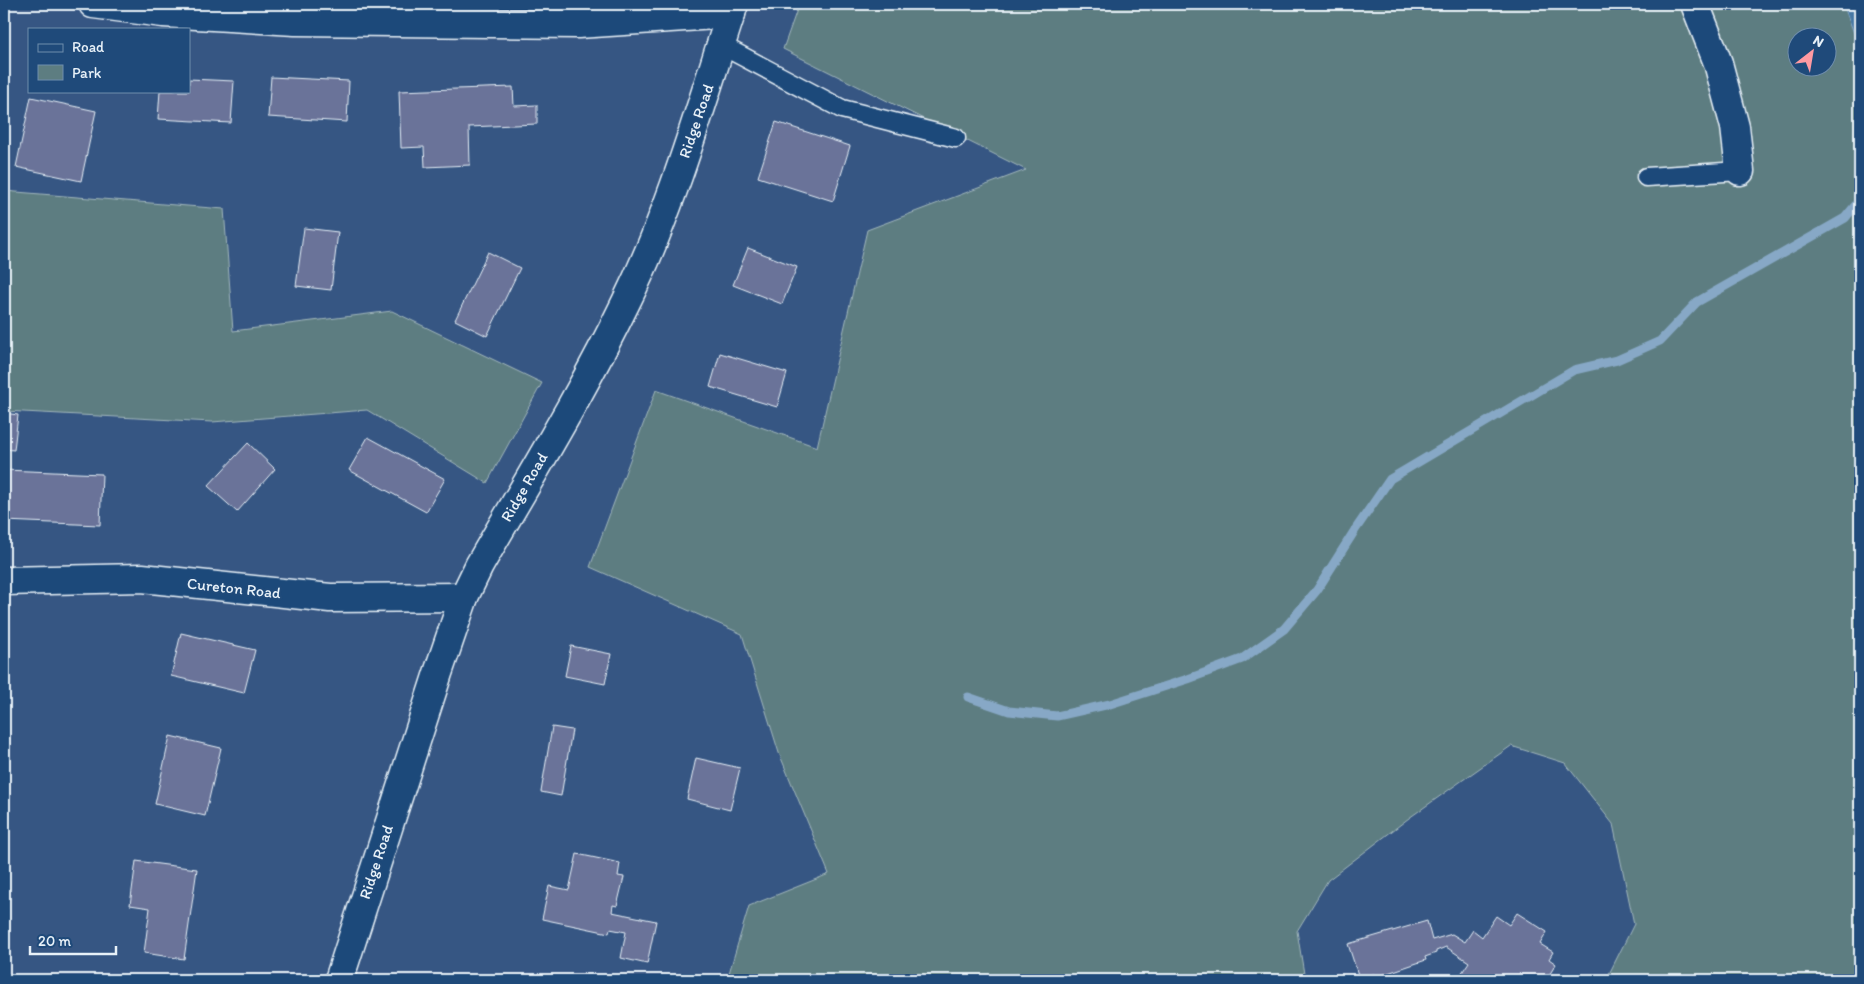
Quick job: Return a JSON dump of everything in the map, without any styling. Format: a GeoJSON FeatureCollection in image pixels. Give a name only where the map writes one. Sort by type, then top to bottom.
{"type":"FeatureCollection","features":[{"type":"Feature","properties":{"kind":"street"},"geometry":{"type":"LineString","coordinates":[[93,4],[162,13],[295,21],[578,24],[733,9]]}},
{"type":"Feature","properties":{"kind":"street"},"geometry":{"type":"LineString","coordinates":[[1695,4],[1718,62],[1735,127],[1740,170]]}},
{"type":"Feature","properties":{"kind":"street","name":"Ridge Road"},"geometry":{"type":"LineString","coordinates":[[339,980],[464,598],[479,566],[586,379],[627,301],[655,236],[702,107],[733,9]]}},
{"type":"Feature","properties":{"kind":"street","name":"Cureton Road"},"geometry":{"type":"LineString","coordinates":[[4,581],[142,578],[330,598],[464,598]]}},
{"type":"Feature","properties":{"kind":"lane"},"geometry":{"type":"LineString","coordinates":[[721,45],[842,108],[956,138]]}},
{"type":"Feature","properties":{"kind":"lane"},"geometry":{"type":"LineString","coordinates":[[1646,177],[1740,170]]}},
{"type":"Feature","properties":{"kind":"green space"},"geometry":{"type":"Polygon","coordinates":[[[799,4],[1860,4],[1860,980],[1606,980],[1634,924],[1613,824],[1565,763],[1511,746],[1409,818],[1328,880],[1297,931],[1305,980],[727,980],[749,906],[829,874],[779,753],[742,634],[590,567],[656,390],[817,447],[867,230],[1026,170],[783,49],[799,4]]]}},
{"type":"Feature","properties":{"kind":"green space"},"geometry":{"type":"Polygon","coordinates":[[[4,191],[224,209],[233,331],[392,311],[542,383],[487,483],[367,410],[212,422],[4,411],[4,191]]]}},
{"type":"Feature","properties":{"kind":"water"},"geometry":{"type":"Polygon","coordinates":[[[1843,4],[1860,4],[1860,49],[1843,4]]]}},
{"type":"Feature","properties":{"kind":"building"},"geometry":{"type":"Polygon","coordinates":[[[271,77],[349,81],[347,122],[268,117],[271,77]]]}},
{"type":"Feature","properties":{"kind":"building"},"geometry":{"type":"Polygon","coordinates":[[[190,79],[234,81],[231,123],[158,119],[160,92],[190,92],[190,79]]]}},
{"type":"Feature","properties":{"kind":"building"},"geometry":{"type":"Polygon","coordinates":[[[513,87],[514,106],[537,105],[537,124],[469,127],[470,165],[425,167],[424,147],[401,148],[399,91],[513,87]]]}},
{"type":"Feature","properties":{"kind":"building"},"geometry":{"type":"Polygon","coordinates":[[[31,97],[96,111],[81,181],[16,167],[31,97]]]}},
{"type":"Feature","properties":{"kind":"building"},"geometry":{"type":"Polygon","coordinates":[[[776,122],[850,146],[833,201],[758,177],[776,122]]]}},
{"type":"Feature","properties":{"kind":"building"},"geometry":{"type":"Polygon","coordinates":[[[304,228],[338,232],[331,290],[296,286],[304,228]]]}},
{"type":"Feature","properties":{"kind":"building"},"geometry":{"type":"Polygon","coordinates":[[[748,248],[797,267],[782,304],[733,285],[748,248]]]}},
{"type":"Feature","properties":{"kind":"building"},"geometry":{"type":"Polygon","coordinates":[[[488,252],[520,268],[487,336],[455,320],[488,252]]]}},
{"type":"Feature","properties":{"kind":"building"},"geometry":{"type":"Polygon","coordinates":[[[720,353],[787,373],[777,407],[710,387],[720,353]]]}},
{"type":"Feature","properties":{"kind":"building"},"geometry":{"type":"Polygon","coordinates":[[[4,413],[18,415],[14,450],[4,449],[4,413]]]}},
{"type":"Feature","properties":{"kind":"building"},"geometry":{"type":"Polygon","coordinates":[[[368,437],[445,479],[426,512],[349,470],[368,437]]]}},
{"type":"Feature","properties":{"kind":"building"},"geometry":{"type":"Polygon","coordinates":[[[248,443],[275,469],[237,512],[208,486],[248,443]]]}},
{"type":"Feature","properties":{"kind":"building"},"geometry":{"type":"Polygon","coordinates":[[[4,470],[102,474],[100,525],[4,521],[4,470]]]}},
{"type":"Feature","properties":{"kind":"building"},"geometry":{"type":"Polygon","coordinates":[[[181,633],[255,650],[244,693],[171,676],[181,633]]]}},
{"type":"Feature","properties":{"kind":"building"},"geometry":{"type":"Polygon","coordinates":[[[571,646],[611,654],[605,684],[565,676],[571,646]]]}},
{"type":"Feature","properties":{"kind":"building"},"geometry":{"type":"Polygon","coordinates":[[[552,727],[572,730],[561,796],[541,792],[552,727]]]}},
{"type":"Feature","properties":{"kind":"building"},"geometry":{"type":"Polygon","coordinates":[[[170,736],[221,748],[205,816],[155,804],[170,736]]]}},
{"type":"Feature","properties":{"kind":"building"},"geometry":{"type":"Polygon","coordinates":[[[696,758],[740,768],[730,810],[687,799],[696,758]]]}},
{"type":"Feature","properties":{"kind":"building"},"geometry":{"type":"Polygon","coordinates":[[[577,854],[620,863],[618,876],[624,877],[617,906],[613,905],[612,912],[656,921],[647,964],[621,958],[626,932],[610,929],[609,933],[542,919],[549,886],[569,890],[577,854]]]}},
{"type":"Feature","properties":{"kind":"building"},"geometry":{"type":"Polygon","coordinates":[[[136,861],[197,869],[184,959],[144,953],[150,908],[130,905],[136,861]]]}},
{"type":"Feature","properties":{"kind":"building"},"geometry":{"type":"Polygon","coordinates":[[[1517,913],[1547,932],[1540,944],[1553,952],[1549,959],[1556,964],[1546,980],[1457,980],[1469,962],[1446,947],[1425,957],[1426,960],[1376,977],[1374,974],[1359,978],[1348,944],[1427,921],[1432,940],[1452,934],[1465,942],[1473,930],[1482,937],[1496,916],[1509,925],[1517,913]]]}},
{"type":"Feature","properties":{"kind":"waterway"},"geometry":{"type":"LineString","coordinates":[[968,697],[1009,711],[1057,716],[1110,704],[1188,679],[1242,659],[1284,629],[1317,590],[1390,479],[1574,370],[1617,360],[1660,341],[1697,302],[1845,218],[1860,200]]}}]}
